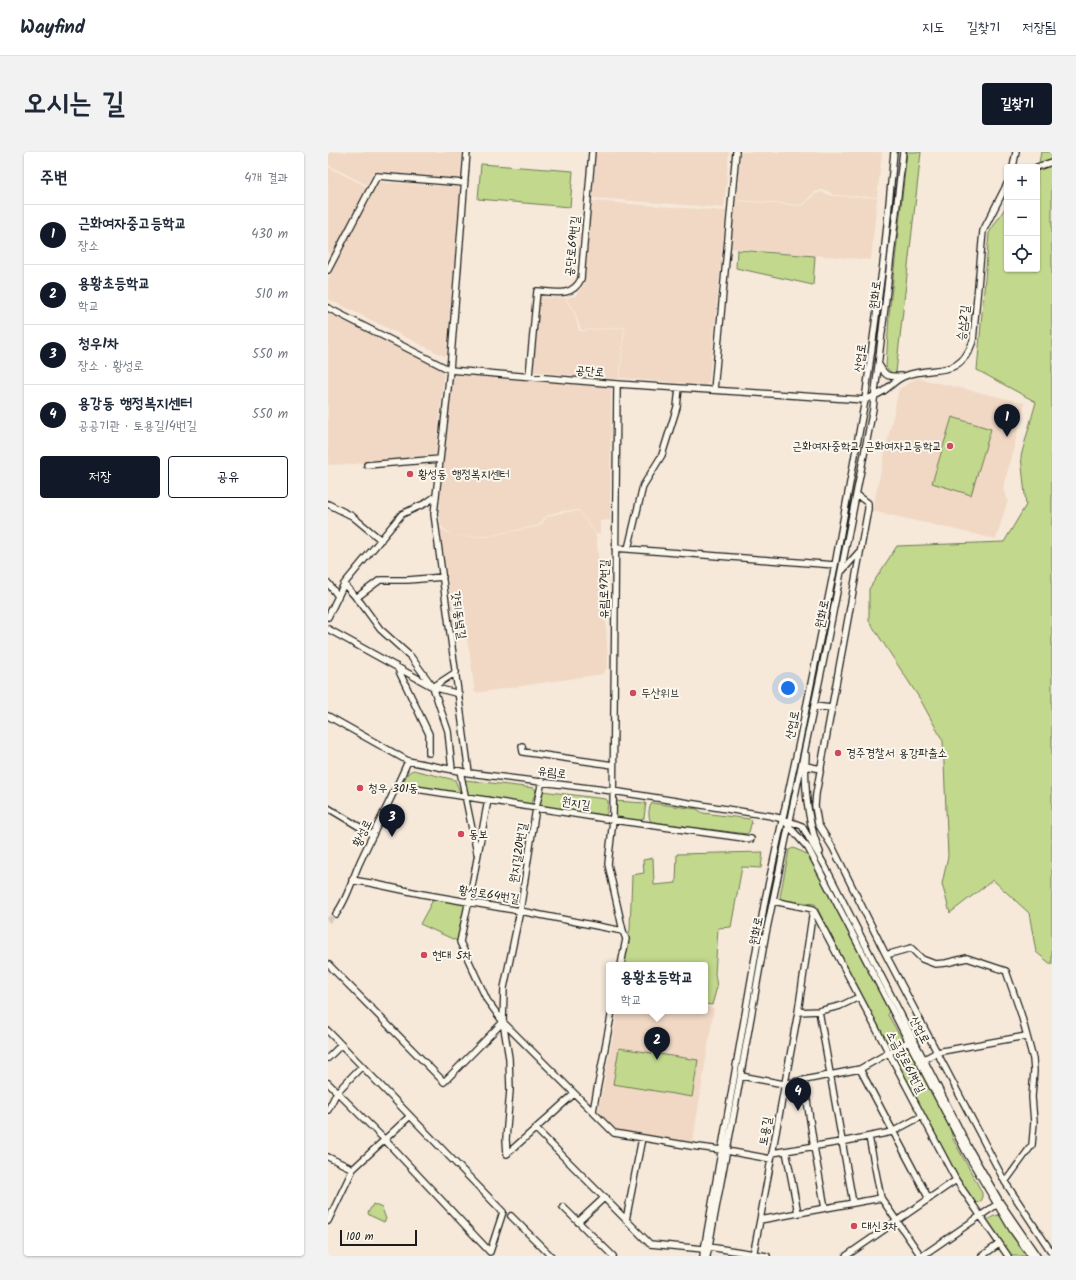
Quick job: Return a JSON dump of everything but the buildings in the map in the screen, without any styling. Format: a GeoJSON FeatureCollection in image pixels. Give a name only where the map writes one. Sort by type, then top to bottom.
{"type":"FeatureCollection","features":[{"type":"Feature","properties":{"kind":"street","name":"갓뒤동녘길"},"geometry":{"type":"LineString","coordinates":[[467,152],[450,370],[434,514],[469,773]]}},
{"type":"Feature","properties":{"kind":"street","name":"공단로69번길"},"geometry":{"type":"LineString","coordinates":[[529,376],[537,291],[571,291],[577,286],[581,279],[592,152]]}},
{"type":"Feature","properties":{"kind":"street"},"geometry":{"type":"LineString","coordinates":[[714,390],[736,152]]}},
{"type":"Feature","properties":{"kind":"street","name":"산업로"},"geometry":{"type":"LineString","coordinates":[[894,152],[884,256],[866,400],[835,566],[783,819],[789,823],[808,848],[966,1152],[998,1203],[1037,1256]]}},
{"type":"Feature","properties":{"kind":"street","name":"원화로"},"geometry":{"type":"LineString","coordinates":[[707,1248],[727,1151],[773,901],[857,495],[875,395],[903,152]]}},
{"type":"Feature","properties":{"kind":"street"},"geometry":{"type":"LineString","coordinates":[[1014,164],[1016,152]]}},
{"type":"Feature","properties":{"kind":"street"},"geometry":{"type":"LineString","coordinates":[[1040,166],[1052,162]]}},
{"type":"Feature","properties":{"kind":"street"},"geometry":{"type":"LineString","coordinates":[[328,270],[377,176],[464,183]]}},
{"type":"Feature","properties":{"kind":"street","name":"승삼2길"},"geometry":{"type":"LineString","coordinates":[[866,400],[882,392],[903,376],[916,372],[940,370],[953,367],[962,361],[970,352],[973,341],[983,231],[1004,190]]}},
{"type":"Feature","properties":{"kind":"street","name":"공단로"},"geometry":{"type":"LineString","coordinates":[[328,308],[450,370],[617,384],[866,400]]}},
{"type":"Feature","properties":{"kind":"street"},"geometry":{"type":"LineString","coordinates":[[879,364],[884,373],[890,377],[903,376]]}},
{"type":"Feature","properties":{"kind":"street"},"geometry":{"type":"LineString","coordinates":[[615,548],[617,384]]}},
{"type":"Feature","properties":{"kind":"street"},"geometry":{"type":"LineString","coordinates":[[628,549],[643,486],[662,455],[677,407],[679,388]]}},
{"type":"Feature","properties":{"kind":"street"},"geometry":{"type":"LineString","coordinates":[[367,465],[440,459]]}},
{"type":"Feature","properties":{"kind":"street"},"geometry":{"type":"LineString","coordinates":[[857,495],[868,503],[816,794],[815,807],[818,824],[829,841],[886,955],[1004,1182],[1052,1253]]}},
{"type":"Feature","properties":{"kind":"street"},"geometry":{"type":"LineString","coordinates":[[329,612],[344,584],[402,514],[426,503],[436,496]]}},
{"type":"Feature","properties":{"kind":"street"},"geometry":{"type":"LineString","coordinates":[[328,504],[352,516],[381,540]]}},
{"type":"Feature","properties":{"kind":"street","name":"유림로97번길"},"geometry":{"type":"LineString","coordinates":[[622,962],[626,939],[608,864],[613,820],[615,548],[729,556],[835,566]]}},
{"type":"Feature","properties":{"kind":"street"},"geometry":{"type":"LineString","coordinates":[[841,571],[860,552]]}},
{"type":"Feature","properties":{"kind":"street"},"geometry":{"type":"LineString","coordinates":[[356,598],[380,580],[408,580],[443,577]]}},
{"type":"Feature","properties":{"kind":"street"},"geometry":{"type":"LineString","coordinates":[[328,583],[338,596]]}},
{"type":"Feature","properties":{"kind":"street"},"geometry":{"type":"LineString","coordinates":[[344,584],[380,629],[411,656],[433,687],[448,731],[452,770]]}},
{"type":"Feature","properties":{"kind":"street"},"geometry":{"type":"LineString","coordinates":[[328,629],[433,687],[459,694]]}},
{"type":"Feature","properties":{"kind":"street"},"geometry":{"type":"LineString","coordinates":[[397,668],[429,734],[429,753]]}},
{"type":"Feature","properties":{"kind":"street"},"geometry":{"type":"LineString","coordinates":[[433,687],[456,672]]}},
{"type":"Feature","properties":{"kind":"street"},"geometry":{"type":"LineString","coordinates":[[814,706],[831,708]]}},
{"type":"Feature","properties":{"kind":"street","name":"유림로"},"geometry":{"type":"LineString","coordinates":[[328,717],[408,761],[469,773],[613,791],[783,819]]}},
{"type":"Feature","properties":{"kind":"street"},"geometry":{"type":"LineString","coordinates":[[810,727],[806,766],[806,800],[813,833],[825,866]]}},
{"type":"Feature","properties":{"kind":"street"},"geometry":{"type":"LineString","coordinates":[[522,746],[523,752],[613,765]]}},
{"type":"Feature","properties":{"kind":"street","name":"황성로"},"geometry":{"type":"LineString","coordinates":[[336,914],[408,761]]}},
{"type":"Feature","properties":{"kind":"street"},"geometry":{"type":"LineString","coordinates":[[806,766],[821,768]]}},
{"type":"Feature","properties":{"kind":"street"},"geometry":{"type":"LineString","coordinates":[[460,771],[478,857]]}},
{"type":"Feature","properties":{"kind":"street","name":"원지길20번길"},"geometry":{"type":"LineString","coordinates":[[536,1129],[507,1154],[506,1139],[510,1090],[509,1058],[503,1022],[504,988],[520,911],[536,808],[542,781]]}},
{"type":"Feature","properties":{"kind":"street","name":"원지길"},"geometry":{"type":"LineString","coordinates":[[397,786],[613,820],[751,839]]}},
{"type":"Feature","properties":{"kind":"street"},"geometry":{"type":"LineString","coordinates":[[488,800],[478,857],[460,942],[487,1000],[503,1022],[614,1133],[721,1150]]}},
{"type":"Feature","properties":{"kind":"street"},"geometry":{"type":"LineString","coordinates":[[328,808],[373,835]]}},
{"type":"Feature","properties":{"kind":"street","name":"원화로"},"geometry":{"type":"LineString","coordinates":[[707,1248],[721,1150],[765,900],[783,819]]}},
{"type":"Feature","properties":{"kind":"street","name":"산업로"},"geometry":{"type":"LineString","coordinates":[[789,823],[802,826],[825,866],[970,1150],[1013,1231],[1031,1256]]}},
{"type":"Feature","properties":{"kind":"street"},"geometry":{"type":"LineString","coordinates":[[813,833],[816,838],[829,841]]}},
{"type":"Feature","properties":{"kind":"street"},"geometry":{"type":"LineString","coordinates":[[821,854],[823,847],[829,841]]}},
{"type":"Feature","properties":{"kind":"street","name":"황성로64번길"},"geometry":{"type":"LineString","coordinates":[[352,880],[623,931]]}},
{"type":"Feature","properties":{"kind":"street"},"geometry":{"type":"LineString","coordinates":[[773,901],[813,910]]}},
{"type":"Feature","properties":{"kind":"street","name":"소금강로61번길"},"geometry":{"type":"LineString","coordinates":[[813,910],[956,1180],[1008,1256]]}},
{"type":"Feature","properties":{"kind":"street","name":"토용길"},"geometry":{"type":"LineString","coordinates":[[753,1255],[798,1012],[813,910]]}},
{"type":"Feature","properties":{"kind":"street"},"geometry":{"type":"LineString","coordinates":[[886,955],[911,948],[922,959],[935,964],[967,958],[1006,971],[1021,1014],[1032,1059],[1034,1071],[1032,1097],[1034,1128],[1032,1145],[1004,1182]]}},
{"type":"Feature","properties":{"kind":"street"},"geometry":{"type":"LineString","coordinates":[[328,964],[444,1082],[503,1022]]}},
{"type":"Feature","properties":{"kind":"street"},"geometry":{"type":"LineString","coordinates":[[798,1012],[819,1011],[840,1006],[859,997]]}},
{"type":"Feature","properties":{"kind":"street"},"geometry":{"type":"LineString","coordinates":[[819,1011],[853,1203]]}},
{"type":"Feature","properties":{"kind":"street"},"geometry":{"type":"LineString","coordinates":[[593,1111],[611,1014]]}},
{"type":"Feature","properties":{"kind":"street"},"geometry":{"type":"LineString","coordinates":[[328,1032],[503,1212],[490,1252],[385,1140],[328,1083]]}},
{"type":"Feature","properties":{"kind":"street"},"geometry":{"type":"LineString","coordinates":[[923,1060],[937,1052],[1026,1036]]}},
{"type":"Feature","properties":{"kind":"street"},"geometry":{"type":"LineString","coordinates":[[741,1076],[784,1084],[860,1069],[908,1042]]}},
{"type":"Feature","properties":{"kind":"street"},"geometry":{"type":"LineString","coordinates":[[328,1058],[341,1045]]}},
{"type":"Feature","properties":{"kind":"street"},"geometry":{"type":"LineString","coordinates":[[328,1110],[337,1092],[362,1066]]}},
{"type":"Feature","properties":{"kind":"street"},"geometry":{"type":"LineString","coordinates":[[860,1069],[892,1132],[929,1199]]}},
{"type":"Feature","properties":{"kind":"street"},"geometry":{"type":"LineString","coordinates":[[804,1080],[825,1208]]}},
{"type":"Feature","properties":{"kind":"street"},"geometry":{"type":"LineString","coordinates":[[574,1094],[536,1129],[650,1244],[707,1248],[766,1256]]}},
{"type":"Feature","properties":{"kind":"street"},"geometry":{"type":"LineString","coordinates":[[328,1221],[330,1212],[353,1169],[410,1116]]}},
{"type":"Feature","properties":{"kind":"street"},"geometry":{"type":"LineString","coordinates":[[727,1151],[771,1156],[786,1151],[892,1132],[922,1116]]}},
{"type":"Feature","properties":{"kind":"street"},"geometry":{"type":"LineString","coordinates":[[869,1137],[881,1198],[922,1256],[998,1203]]}},
{"type":"Feature","properties":{"kind":"street"},"geometry":{"type":"LineString","coordinates":[[626,1220],[642,1138]]}},
{"type":"Feature","properties":{"kind":"street"},"geometry":{"type":"LineString","coordinates":[[786,1151],[798,1213]]}},
{"type":"Feature","properties":{"kind":"street"},"geometry":{"type":"LineString","coordinates":[[328,1157],[353,1169]]}},
{"type":"Feature","properties":{"kind":"street"},"geometry":{"type":"LineString","coordinates":[[846,1256],[956,1180]]}},
{"type":"Feature","properties":{"kind":"street"},"geometry":{"type":"LineString","coordinates":[[578,1222],[604,1197]]}},
{"type":"Feature","properties":{"kind":"street"},"geometry":{"type":"LineString","coordinates":[[760,1220],[881,1198]]}},
{"type":"Feature","properties":{"kind":"street"},"geometry":{"type":"LineString","coordinates":[[563,1207],[613,1256]]}},
{"type":"Feature","properties":{"kind":"street"},"geometry":{"type":"LineString","coordinates":[[511,1216],[551,1256]]}},
{"type":"Feature","properties":{"kind":"street"},"geometry":{"type":"LineString","coordinates":[[982,1256],[999,1244]]}},
{"type":"Feature","properties":{"kind":"street"},"geometry":{"type":"LineString","coordinates":[[702,1256],[707,1248]]}},
{"type":"Feature","properties":{"kind":"street"},"geometry":{"type":"LineString","coordinates":[[707,1248],[708,1256]]}},
{"type":"Feature","properties":{"kind":"shaded area"},"geometry":{"type":"Polygon","coordinates":[[[328,152],[462,152],[460,175],[458,178],[373,172],[367,185],[328,165],[328,152]]]}},
{"type":"Feature","properties":{"kind":"shaded area"},"geometry":{"type":"Polygon","coordinates":[[[596,152],[729,152],[724,208],[593,198],[596,152]]]}},
{"type":"Feature","properties":{"kind":"shaded area"},"geometry":{"type":"Polygon","coordinates":[[[740,152],[882,152],[877,197],[833,195],[828,191],[821,190],[815,192],[802,205],[740,200],[736,203],[740,152]]]}},
{"type":"Feature","properties":{"kind":"shaded area"},"geometry":{"type":"Polygon","coordinates":[[[328,167],[367,187],[332,255],[328,252],[328,167]]]}},
{"type":"Feature","properties":{"kind":"shaded area"},"geometry":{"type":"Polygon","coordinates":[[[378,182],[458,187],[460,190],[446,356],[328,299],[328,279],[378,182]]]}},
{"type":"Feature","properties":{"kind":"shaded area"},"geometry":{"type":"Polygon","coordinates":[[[821,192],[833,196],[877,198],[871,260],[730,248],[735,204],[740,201],[803,206],[814,195],[821,192]]]}},
{"type":"Feature","properties":{"kind":"shaded area"},"geometry":{"type":"Polygon","coordinates":[[[591,201],[726,211],[709,381],[705,385],[620,378],[625,327],[581,330],[576,315],[566,298],[575,296],[585,283],[591,201]]]}},
{"type":"Feature","properties":{"kind":"shaded area"},"geometry":{"type":"Polygon","coordinates":[[[538,298],[565,298],[575,315],[579,331],[624,328],[619,379],[535,372],[533,370],[538,298]]]}},
{"type":"Feature","properties":{"kind":"shaded area"},"geometry":{"type":"Polygon","coordinates":[[[328,312],[444,371],[436,454],[354,464],[328,465],[328,312]]]}},
{"type":"Feature","properties":{"kind":"shaded area"},"geometry":{"type":"Polygon","coordinates":[[[455,375],[607,387],[611,389],[610,520],[600,521],[600,533],[596,534],[579,510],[560,511],[546,516],[539,525],[488,536],[452,536],[441,526],[439,511],[452,377],[455,375]]]}},
{"type":"Feature","properties":{"kind":"shaded area","name":"근화여자중학교 근화여자고등학교"},"geometry":{"type":"Polygon","coordinates":[[[917,378],[1025,403],[1003,489],[1008,500],[996,539],[872,511],[899,389],[917,378]]]}},
{"type":"Feature","properties":{"kind":"shaded area"},"geometry":{"type":"Polygon","coordinates":[[[579,511],[596,535],[600,572],[604,586],[608,666],[603,674],[475,693],[469,648],[465,633],[456,635],[440,528],[452,536],[486,537],[540,526],[547,517],[560,513],[579,511]]]}},
{"type":"Feature","properties":{"kind":"shaded area"},"geometry":{"type":"Polygon","coordinates":[[[708,1007],[714,1008],[693,1141],[689,1144],[616,1130],[598,1112],[617,1014],[708,1014],[708,1007]]]}},
{"type":"Feature","properties":{"kind":"green space"},"geometry":{"type":"Polygon","coordinates":[[[907,152],[921,152],[896,372],[893,374],[886,367],[889,315],[907,152]]]}},
{"type":"Feature","properties":{"kind":"green space"},"geometry":{"type":"Polygon","coordinates":[[[1041,152],[1052,152],[1052,159],[1039,163],[1041,152]]]}},
{"type":"Feature","properties":{"kind":"green space"},"geometry":{"type":"Polygon","coordinates":[[[481,164],[573,171],[570,207],[478,199],[481,164]]]}},
{"type":"Feature","properties":{"kind":"green space"},"geometry":{"type":"Polygon","coordinates":[[[1052,165],[1052,965],[1036,952],[1029,913],[993,880],[950,913],[942,884],[948,856],[943,741],[920,699],[869,621],[869,589],[897,546],[1004,542],[1026,505],[1021,456],[1036,402],[977,370],[989,233],[1004,210],[1004,272],[1040,272],[1040,169],[1052,165]]]}},
{"type":"Feature","properties":{"kind":"green space"},"geometry":{"type":"Polygon","coordinates":[[[737,250],[815,256],[813,285],[736,268],[737,250]]]}},
{"type":"Feature","properties":{"kind":"green space"},"geometry":{"type":"Polygon","coordinates":[[[952,417],[991,429],[971,495],[932,483],[952,417]]]}},
{"type":"Feature","properties":{"kind":"green space"},"geometry":{"type":"Polygon","coordinates":[[[413,770],[455,780],[460,792],[457,794],[403,786],[402,784],[408,773],[413,770]]]}},
{"type":"Feature","properties":{"kind":"green space"},"geometry":{"type":"Polygon","coordinates":[[[465,780],[534,788],[536,790],[531,805],[466,795],[465,780]]]}},
{"type":"Feature","properties":{"kind":"green space"},"geometry":{"type":"Polygon","coordinates":[[[542,791],[606,799],[608,801],[607,813],[605,816],[541,807],[539,805],[542,791]]]}},
{"type":"Feature","properties":{"kind":"green space"},"geometry":{"type":"Polygon","coordinates":[[[614,801],[646,803],[644,818],[640,821],[616,818],[614,815],[614,801]]]}},
{"type":"Feature","properties":{"kind":"green space"},"geometry":{"type":"Polygon","coordinates":[[[652,803],[697,809],[703,813],[750,819],[752,821],[747,834],[651,822],[649,812],[652,803]]]}},
{"type":"Feature","properties":{"kind":"green space"},"geometry":{"type":"Polygon","coordinates":[[[793,848],[803,852],[809,857],[889,1009],[888,1015],[902,1039],[892,1046],[887,1045],[815,904],[781,900],[780,897],[789,850],[793,848]]]}},
{"type":"Feature","properties":{"kind":"green space"},"geometry":{"type":"Polygon","coordinates":[[[763,852],[761,868],[742,867],[731,927],[718,928],[715,974],[717,987],[712,1005],[708,1004],[708,962],[624,962],[630,929],[632,875],[644,873],[643,860],[653,858],[654,885],[676,883],[677,854],[763,852]]]}},
{"type":"Feature","properties":{"kind":"green space"},"geometry":{"type":"Polygon","coordinates":[[[434,898],[466,904],[457,941],[420,924],[434,898]]]}},
{"type":"Feature","properties":{"kind":"green space"},"geometry":{"type":"Polygon","coordinates":[[[619,1048],[698,1060],[692,1097],[613,1084],[619,1048]]]}},
{"type":"Feature","properties":{"kind":"green space"},"geometry":{"type":"Polygon","coordinates":[[[905,1048],[910,1049],[949,1125],[953,1139],[982,1193],[982,1200],[974,1205],[957,1180],[893,1058],[894,1054],[905,1048]]]}},
{"type":"Feature","properties":{"kind":"green space"},"geometry":{"type":"Polygon","coordinates":[[[373,1204],[382,1208],[386,1219],[384,1222],[369,1215],[368,1213],[373,1204]]]}},
{"type":"Feature","properties":{"kind":"green space"},"geometry":{"type":"Polygon","coordinates":[[[1000,1215],[1029,1256],[1009,1256],[985,1221],[994,1216],[1000,1215]]]}},
{"type":"Feature","properties":{"kind":"tunnel"},"geometry":{"type":"LineString","coordinates":[[328,921],[336,914]]}},
{"type":"Feature","properties":{"kind":"place","name":"근화여자중고등학교"},"geometry":{"type":"Point","coordinates":[1007,437]}},
{"type":"Feature","properties":{"kind":"place","name":"근화여자중학교 근화여자고등학교"},"geometry":{"type":"Point","coordinates":[950,446]}},
{"type":"Feature","properties":{"kind":"place","name":"황성동 행정복지센터"},"geometry":{"type":"Point","coordinates":[410,474]}},
{"type":"Feature","properties":{"kind":"place","name":"두산위브"},"geometry":{"type":"Point","coordinates":[633,693]}},
{"type":"Feature","properties":{"kind":"place","name":"경주경찰서 용강파출소"},"geometry":{"type":"Point","coordinates":[838,753]}},
{"type":"Feature","properties":{"kind":"place","name":"청우 301동"},"geometry":{"type":"Point","coordinates":[360,788]}},
{"type":"Feature","properties":{"kind":"place","name":"동보"},"geometry":{"type":"Point","coordinates":[461,834]}},
{"type":"Feature","properties":{"kind":"place","name":"청우1차"},"geometry":{"type":"Point","coordinates":[392,837]}},
{"type":"Feature","properties":{"kind":"place","name":"현대 5차"},"geometry":{"type":"Point","coordinates":[424,955]}},
{"type":"Feature","properties":{"kind":"place","name":"용황초등학교"},"geometry":{"type":"Point","coordinates":[657,1060]}},
{"type":"Feature","properties":{"kind":"place","name":"용강동 행정복지센터"},"geometry":{"type":"Point","coordinates":[798,1111]}},
{"type":"Feature","properties":{"kind":"place","name":"대신3차"},"geometry":{"type":"Point","coordinates":[854,1226]}}]}
